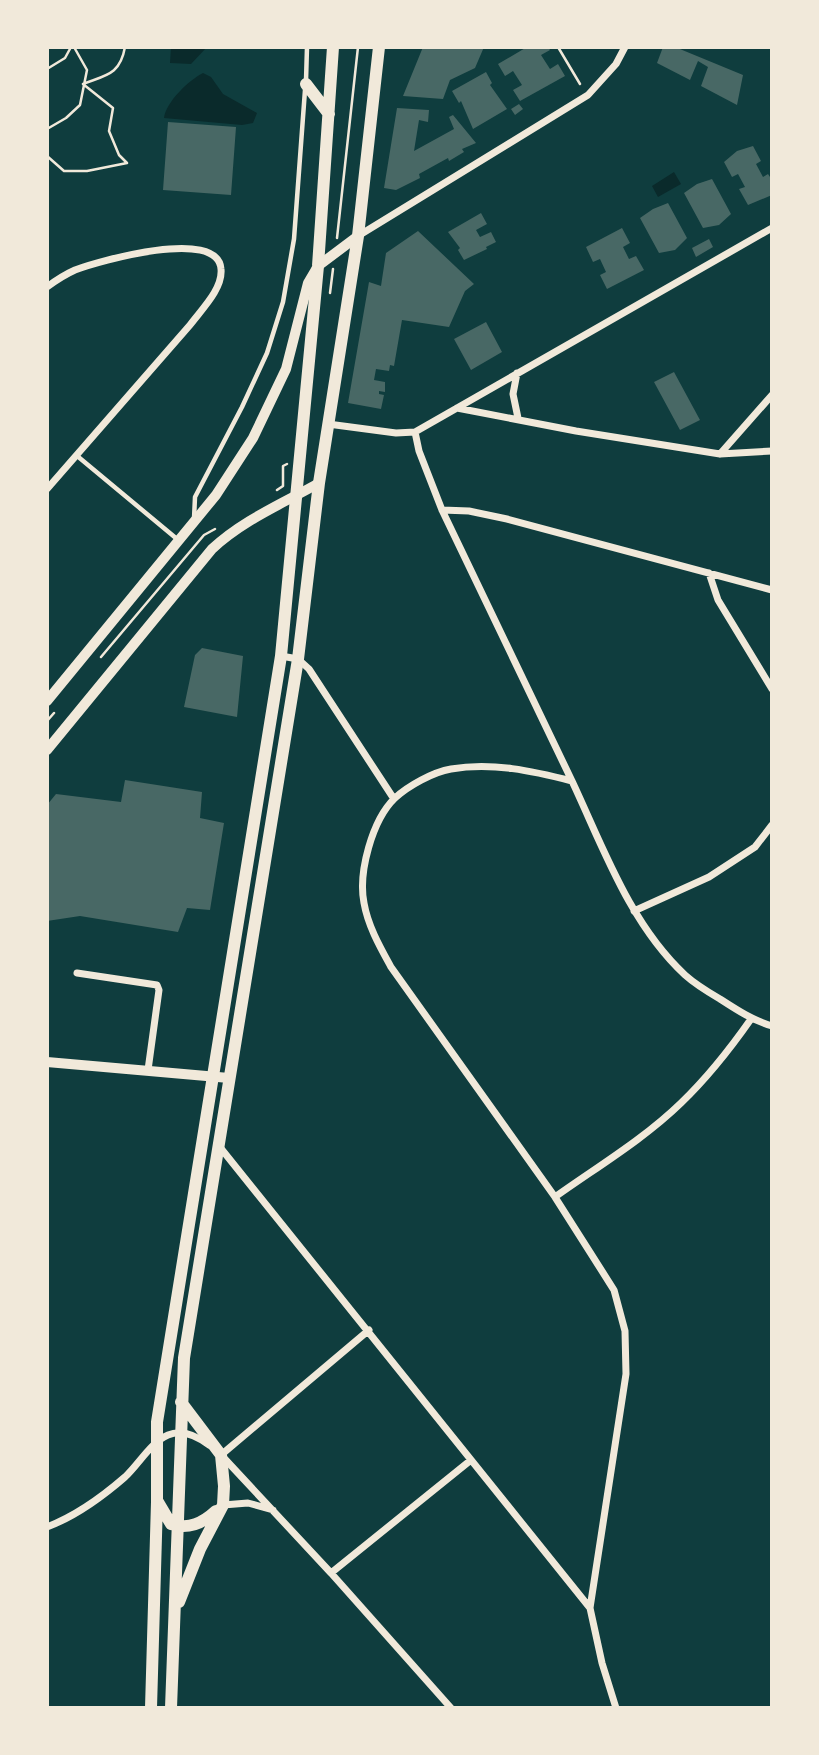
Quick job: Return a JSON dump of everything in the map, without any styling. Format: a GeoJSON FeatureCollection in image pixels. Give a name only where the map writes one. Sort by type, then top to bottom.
{"type":"FeatureCollection","features":[{"type":"Feature","properties":{"kind":"main road"},"geometry":{"type":"LineString","coordinates":[[151,1708],[157,1422],[281,656],[318,266],[333,47]]}},
{"type":"Feature","properties":{"kind":"main road"},"geometry":{"type":"LineString","coordinates":[[171,1708],[184,1358],[298,659],[319,483],[358,236],[379,47]]}},
{"type":"Feature","properties":{"kind":"main road"},"geometry":{"type":"LineString","coordinates":[[306,84],[329,114]]}},
{"type":"Feature","properties":{"kind":"main road"},"geometry":{"type":"LineString","coordinates":[[47,701],[216,495],[253,438],[286,369],[308,283],[318,266],[358,236]]}},
{"type":"Feature","properties":{"kind":"main road"},"geometry":{"type":"LineString","coordinates":[[47,750],[212,549],[248,521],[319,483]]}},
{"type":"Feature","properties":{"kind":"main road"},"geometry":{"type":"LineString","coordinates":[[175,1611],[200,1549],[223,1505],[224,1486],[220,1455],[181,1402]]}},
{"type":"Feature","properties":{"kind":"main road"},"geometry":{"type":"LineString","coordinates":[[157,1502],[171,1524],[178,1526],[200,1524],[223,1505]]}},
{"type":"Feature","properties":{"kind":"street"},"geometry":{"type":"LineString","coordinates":[[358,236],[588,95],[616,64],[625,47]]}},
{"type":"Feature","properties":{"kind":"street"},"geometry":{"type":"LineString","coordinates":[[328,424],[396,433],[415,432],[772,228]]}},
{"type":"Feature","properties":{"kind":"street"},"geometry":{"type":"LineString","coordinates":[[47,287],[72,271],[139,253],[191,249],[207,251],[219,261],[220,278],[190,325],[47,489]]}},
{"type":"Feature","properties":{"kind":"street"},"geometry":{"type":"LineString","coordinates":[[517,373],[513,394],[518,418]]}},
{"type":"Feature","properties":{"kind":"street"},"geometry":{"type":"LineString","coordinates":[[720,454],[772,395]]}},
{"type":"Feature","properties":{"kind":"street"},"geometry":{"type":"LineString","coordinates":[[457,408],[720,454],[772,451]]}},
{"type":"Feature","properties":{"kind":"street"},"geometry":{"type":"LineString","coordinates":[[415,432],[419,451],[442,510],[634,911],[660,948],[685,975],[751,1019],[772,1026]]}},
{"type":"Feature","properties":{"kind":"street"},"geometry":{"type":"LineString","coordinates":[[442,510],[469,511],[507,519],[772,590]]}},
{"type":"Feature","properties":{"kind":"street"},"geometry":{"type":"LineString","coordinates":[[709,573],[718,600],[772,689]]}},
{"type":"Feature","properties":{"kind":"street"},"geometry":{"type":"LineString","coordinates":[[281,656],[298,659],[309,669],[394,799]]}},
{"type":"Feature","properties":{"kind":"street"},"geometry":{"type":"LineString","coordinates":[[572,781],[538,772],[493,766],[449,769],[422,781],[394,799],[375,828],[365,863],[363,902],[374,936],[391,967],[555,1197],[614,1290],[625,1331],[626,1374],[590,1608],[602,1663],[616,1708]]}},
{"type":"Feature","properties":{"kind":"street"},"geometry":{"type":"LineString","coordinates":[[634,911],[709,877],[755,847],[772,825]]}},
{"type":"Feature","properties":{"kind":"street"},"geometry":{"type":"LineString","coordinates":[[76,973],[157,985],[159,990],[148,1070]]}},
{"type":"Feature","properties":{"kind":"street"},"geometry":{"type":"LineString","coordinates":[[555,1197],[653,1128],[681,1103],[730,1049],[751,1019]]}},
{"type":"Feature","properties":{"kind":"street"},"geometry":{"type":"LineString","coordinates":[[47,1062],[229,1078]]}},
{"type":"Feature","properties":{"kind":"street"},"geometry":{"type":"LineString","coordinates":[[219,1146],[590,1608]]}},
{"type":"Feature","properties":{"kind":"street"},"geometry":{"type":"LineString","coordinates":[[220,1455],[369,1330]]}},
{"type":"Feature","properties":{"kind":"street"},"geometry":{"type":"LineString","coordinates":[[47,1527],[96,1500],[126,1476],[156,1442],[166,1435],[180,1433],[196,1436],[220,1455],[274,1510],[451,1708]]}},
{"type":"Feature","properties":{"kind":"street"},"geometry":{"type":"LineString","coordinates":[[331,1573],[471,1460]]}},
{"type":"Feature","properties":{"kind":"street"},"geometry":{"type":"LineString","coordinates":[[223,1505],[248,1503],[274,1510]]}},
{"type":"Feature","properties":{"kind":"lane"},"geometry":{"type":"LineString","coordinates":[[194,521],[195,497],[267,353],[283,302],[294,239],[307,47]]}},
{"type":"Feature","properties":{"kind":"lane"},"geometry":{"type":"LineString","coordinates":[[76,454],[178,541]]}},
{"type":"Feature","properties":{"kind":"path"},"geometry":{"type":"LineString","coordinates":[[47,69],[65,58],[73,47],[87,70],[80,105],[47,129]]}},
{"type":"Feature","properties":{"kind":"path"},"geometry":{"type":"LineString","coordinates":[[83,84],[116,71],[125,47]]}},
{"type":"Feature","properties":{"kind":"path"},"geometry":{"type":"LineString","coordinates":[[339,222],[358,47]]}},
{"type":"Feature","properties":{"kind":"path"},"geometry":{"type":"LineString","coordinates":[[558,47],[580,84]]}},
{"type":"Feature","properties":{"kind":"path"},"geometry":{"type":"LineString","coordinates":[[47,156],[64,171],[87,172],[127,163],[119,155],[108,131],[113,108],[83,84]]}},
{"type":"Feature","properties":{"kind":"water"},"geometry":{"type":"Polygon","coordinates":[[[171,47],[207,47],[191,64],[170,63],[171,47]]]}},
{"type":"Feature","properties":{"kind":"water"},"geometry":{"type":"Polygon","coordinates":[[[203,73],[211,77],[223,94],[257,113],[253,123],[242,125],[164,118],[169,105],[179,92],[203,73]]]}},
{"type":"Feature","properties":{"kind":"water"},"geometry":{"type":"Polygon","coordinates":[[[674,172],[681,184],[658,197],[652,186],[674,172]]]}},
{"type":"Feature","properties":{"kind":"building"},"geometry":{"type":"Polygon","coordinates":[[[423,47],[484,47],[475,68],[450,80],[443,99],[403,96],[423,47]]]}},
{"type":"Feature","properties":{"kind":"building"},"geometry":{"type":"Polygon","coordinates":[[[527,47],[548,47],[550,50],[541,55],[550,69],[558,64],[565,76],[520,101],[513,90],[522,85],[513,71],[505,76],[498,64],[527,47]]]}},
{"type":"Feature","properties":{"kind":"building"},"geometry":{"type":"Polygon","coordinates":[[[663,47],[675,47],[743,75],[737,105],[701,86],[708,67],[698,61],[690,80],[657,63],[663,47]]]}},
{"type":"Feature","properties":{"kind":"building"},"geometry":{"type":"Polygon","coordinates":[[[486,72],[492,83],[490,85],[507,109],[473,129],[461,101],[459,103],[452,91],[486,72]]]}},
{"type":"Feature","properties":{"kind":"building"},"geometry":{"type":"Polygon","coordinates":[[[519,104],[523,109],[515,115],[511,109],[519,104]]]}},
{"type":"Feature","properties":{"kind":"building"},"geometry":{"type":"Polygon","coordinates":[[[397,108],[429,110],[428,122],[419,120],[414,151],[454,129],[449,117],[453,115],[476,143],[462,149],[464,152],[449,161],[448,158],[419,174],[420,178],[396,190],[384,188],[397,108]]]}},
{"type":"Feature","properties":{"kind":"building"},"geometry":{"type":"Polygon","coordinates":[[[168,122],[236,127],[231,195],[163,190],[168,122]]]}},
{"type":"Feature","properties":{"kind":"building"},"geometry":{"type":"Polygon","coordinates":[[[753,146],[761,161],[756,164],[763,177],[768,174],[772,180],[772,195],[748,205],[739,189],[745,187],[738,174],[732,177],[724,162],[737,151],[753,146]]]}},
{"type":"Feature","properties":{"kind":"building"},"geometry":{"type":"Polygon","coordinates":[[[712,179],[731,214],[719,225],[703,228],[684,193],[697,184],[712,179]]]}},
{"type":"Feature","properties":{"kind":"building"},"geometry":{"type":"Polygon","coordinates":[[[668,203],[687,238],[675,250],[659,253],[640,218],[668,203]]]}},
{"type":"Feature","properties":{"kind":"building"},"geometry":{"type":"Polygon","coordinates":[[[481,213],[487,224],[476,230],[480,237],[491,232],[496,242],[464,260],[458,250],[460,248],[448,232],[481,213]]]}},
{"type":"Feature","properties":{"kind":"building"},"geometry":{"type":"Polygon","coordinates":[[[622,228],[630,243],[623,247],[629,259],[636,256],[644,270],[607,289],[600,275],[606,272],[600,259],[593,262],[586,247],[622,228]]]}},
{"type":"Feature","properties":{"kind":"building"},"geometry":{"type":"Polygon","coordinates":[[[418,231],[474,284],[465,291],[449,327],[402,320],[394,366],[390,365],[389,371],[376,369],[374,380],[385,382],[385,392],[379,391],[379,394],[384,395],[381,409],[348,403],[369,282],[381,286],[386,253],[418,231]]]}},
{"type":"Feature","properties":{"kind":"building"},"geometry":{"type":"Polygon","coordinates":[[[709,239],[713,247],[696,257],[692,248],[709,239]]]}},
{"type":"Feature","properties":{"kind":"building"},"geometry":{"type":"Polygon","coordinates":[[[486,322],[502,352],[471,370],[454,339],[486,322]]]}},
{"type":"Feature","properties":{"kind":"building"},"geometry":{"type":"Polygon","coordinates":[[[674,372],[700,420],[680,430],[654,382],[674,372]]]}},
{"type":"Feature","properties":{"kind":"building"},"geometry":{"type":"Polygon","coordinates":[[[202,648],[243,656],[237,717],[184,707],[195,655],[202,648]]]}},
{"type":"Feature","properties":{"kind":"building"},"geometry":{"type":"Polygon","coordinates":[[[125,780],[202,792],[200,818],[224,823],[210,910],[187,908],[178,932],[80,916],[47,921],[47,805],[56,794],[121,802],[125,780]]]}}]}
